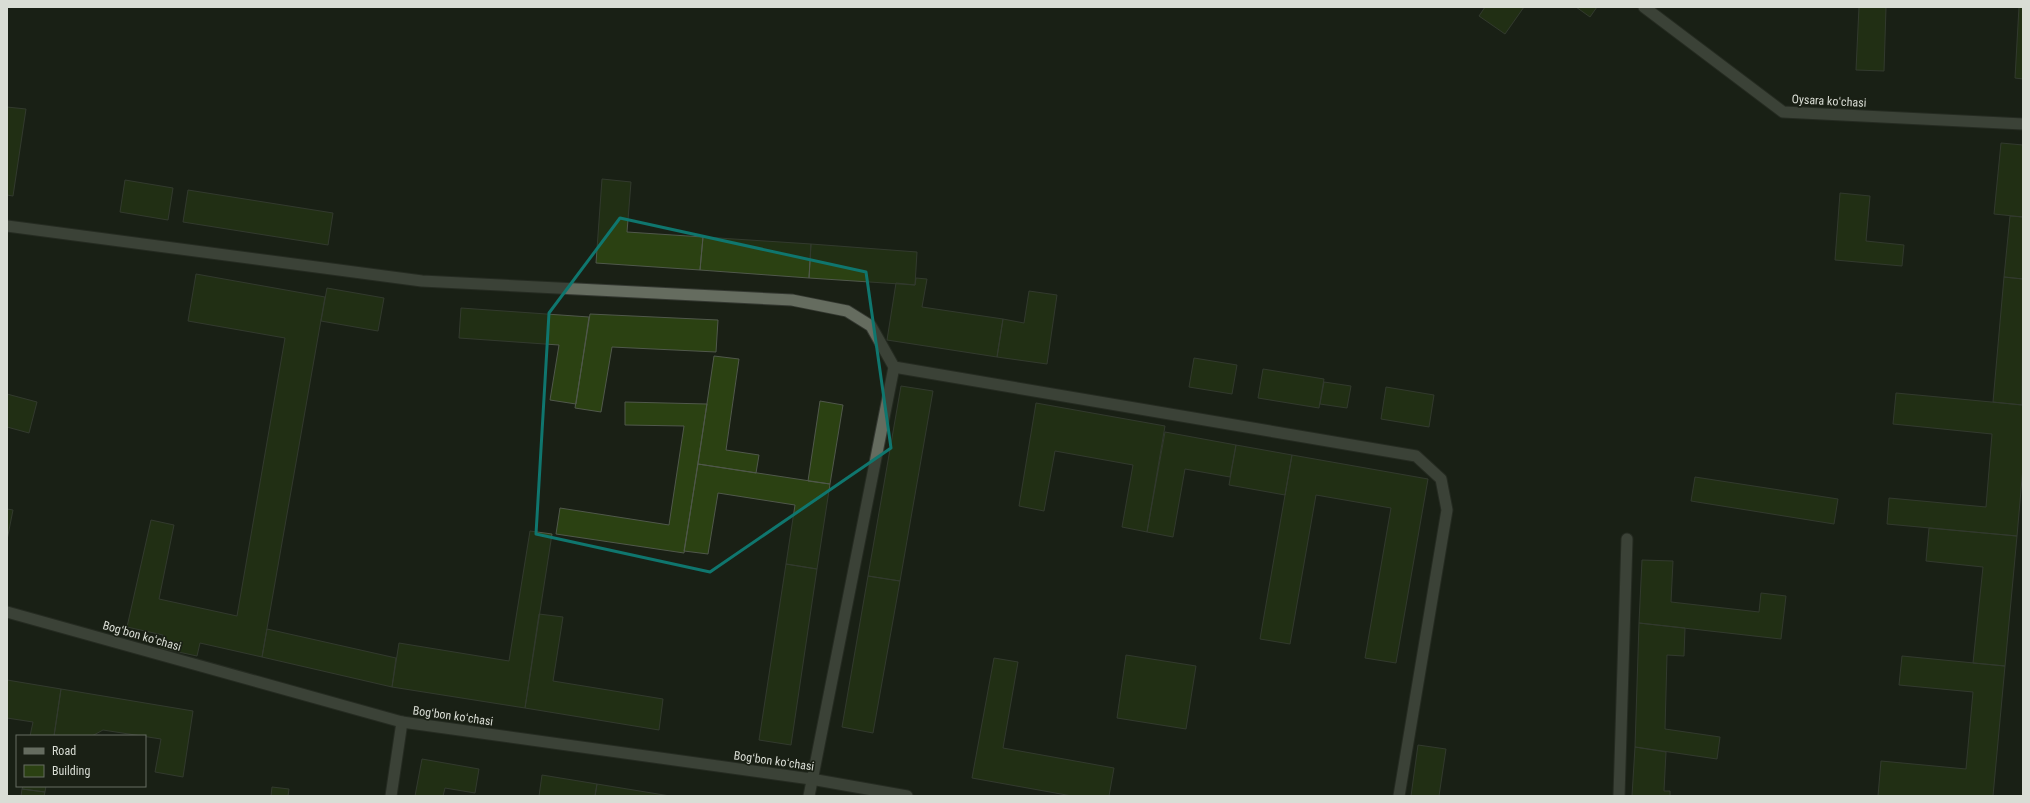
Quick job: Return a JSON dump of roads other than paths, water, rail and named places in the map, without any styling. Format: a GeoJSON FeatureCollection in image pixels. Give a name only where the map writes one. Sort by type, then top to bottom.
{"type":"FeatureCollection","features":[{"type":"Feature","properties":{"kind":"street","name":"Oysara koʻchasi"},"geometry":{"type":"LineString","coordinates":[[1644,7],[1783,112],[2023,124]]}},
{"type":"Feature","properties":{"kind":"street"},"geometry":{"type":"LineString","coordinates":[[7,226],[422,281],[792,300],[847,311],[871,326],[894,367],[811,779],[809,796]]}},
{"type":"Feature","properties":{"kind":"street"},"geometry":{"type":"LineString","coordinates":[[894,367],[1416,456],[1441,479],[1447,510],[1399,796]]}},
{"type":"Feature","properties":{"kind":"street"},"geometry":{"type":"LineString","coordinates":[[1619,796],[1627,539]]}},
{"type":"Feature","properties":{"kind":"street","name":"Bogʻbon koʻchasi"},"geometry":{"type":"LineString","coordinates":[[7,612],[402,722],[811,779],[907,796]]}},
{"type":"Feature","properties":{"kind":"street"},"geometry":{"type":"LineString","coordinates":[[391,796],[402,722]]}}]}
